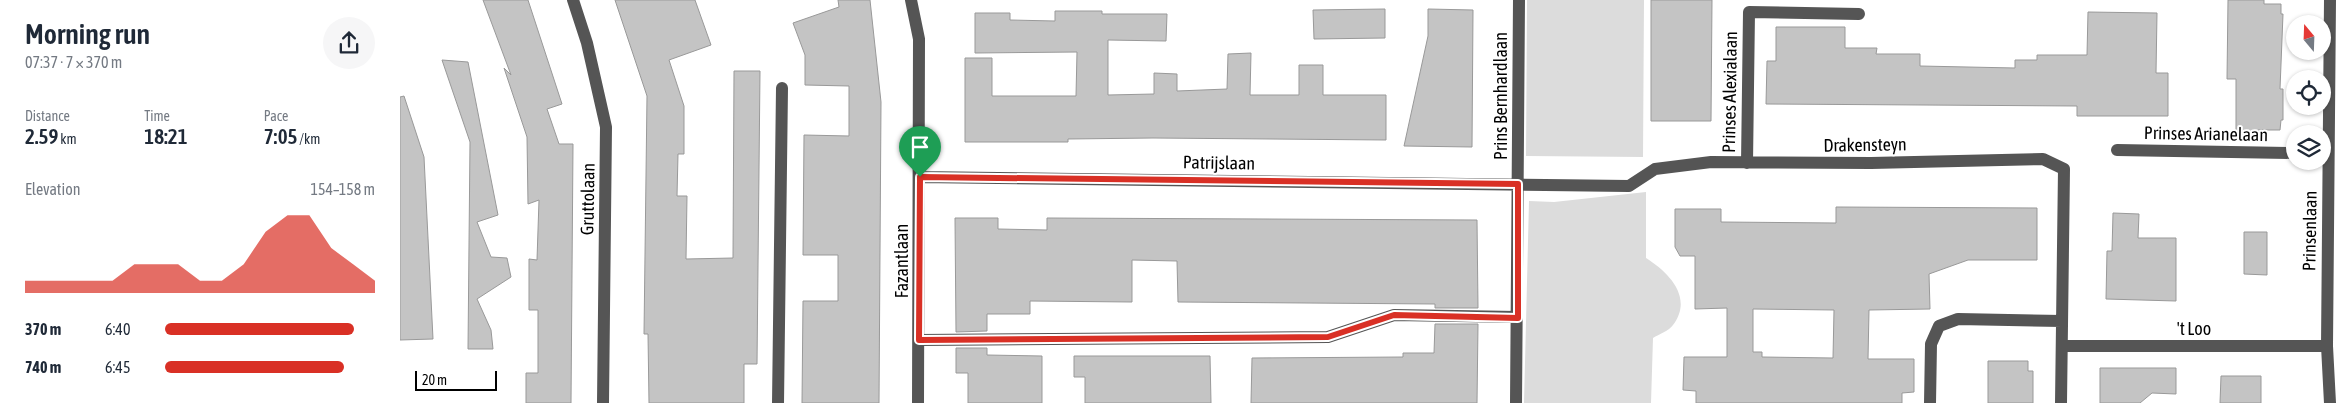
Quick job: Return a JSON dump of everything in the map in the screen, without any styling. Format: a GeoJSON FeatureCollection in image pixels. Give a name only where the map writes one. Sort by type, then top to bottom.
{"type":"FeatureCollection","features":[{"type":"Feature","properties":{"kind":"street","name":"Gruttolaan"},"geometry":{"type":"LineString","coordinates":[[573,0],[587,43],[606,127],[603,403]]}},
{"type":"Feature","properties":{"kind":"street","name":"Fazantlaan"},"geometry":{"type":"LineString","coordinates":[[911,0],[919,39],[918,403]]}},
{"type":"Feature","properties":{"kind":"street","name":"Prins Bernhardlaan"},"geometry":{"type":"LineString","coordinates":[[1516,403],[1519,0]]}},
{"type":"Feature","properties":{"kind":"street","name":"Prinsenlaan"},"geometry":{"type":"LineString","coordinates":[[2327,125],[2330,0]]}},
{"type":"Feature","properties":{"kind":"street","name":"Prinses Alexialaan"},"geometry":{"type":"LineString","coordinates":[[1747,163],[1749,12],[1859,14]]}},
{"type":"Feature","properties":{"kind":"street"},"geometry":{"type":"LineString","coordinates":[[778,403],[782,88]]}},
{"type":"Feature","properties":{"kind":"street","name":"Prinses Arianelaan"},"geometry":{"type":"LineString","coordinates":[[2117,150],[2286,153]]}},
{"type":"Feature","properties":{"kind":"street","name":"Drakensteyn"},"geometry":{"type":"LineString","coordinates":[[1518,184],[1629,186],[1655,169],[1711,162],[1872,163],[2043,159],[2064,168],[2062,321]]}},
{"type":"Feature","properties":{"kind":"street","name":"Prinsenlaan"},"geometry":{"type":"LineString","coordinates":[[2326,170],[2327,346],[2330,403]]}},
{"type":"Feature","properties":{"kind":"street","name":"Patrijslaan"},"geometry":{"type":"LineString","coordinates":[[920,177],[1518,184]]}},
{"type":"Feature","properties":{"kind":"street"},"geometry":{"type":"LineString","coordinates":[[919,340],[1328,337],[1394,315],[1518,318]]}},
{"type":"Feature","properties":{"kind":"street"},"geometry":{"type":"LineString","coordinates":[[1930,403],[1931,344],[1939,326],[1958,319],[2062,321],[2061,403]]}},
{"type":"Feature","properties":{"kind":"street","name":"'t Loo"},"geometry":{"type":"LineString","coordinates":[[2062,346],[2327,346]]}},
{"type":"Feature","properties":{"kind":"shaded area"},"geometry":{"type":"Polygon","coordinates":[[[1527,0],[1644,0],[1643,157],[1526,156],[1527,0]]]}},
{"type":"Feature","properties":{"kind":"shaded area"},"geometry":{"type":"Polygon","coordinates":[[[1646,192],[1646,258],[1662,270],[1676,286],[1681,305],[1679,315],[1673,325],[1653,338],[1651,403],[1524,403],[1529,201],[1554,202],[1646,192]]]}},
{"type":"Feature","properties":{"kind":"building"},"geometry":{"type":"Polygon","coordinates":[[[483,0],[528,0],[562,104],[547,109],[559,144],[573,144],[571,403],[526,403],[526,373],[538,373],[538,310],[529,310],[529,259],[537,260],[539,200],[528,204],[527,137],[504,68],[511,75],[483,0]]]}},
{"type":"Feature","properties":{"kind":"building"},"geometry":{"type":"Polygon","coordinates":[[[615,0],[695,0],[711,45],[669,60],[684,106],[684,154],[678,154],[677,196],[687,196],[686,259],[733,258],[734,71],[760,71],[757,364],[744,364],[744,403],[649,403],[648,334],[644,334],[647,96],[615,0]]]}},
{"type":"Feature","properties":{"kind":"building"},"geometry":{"type":"Polygon","coordinates":[[[838,0],[870,0],[881,102],[879,403],[802,403],[803,301],[838,301],[838,255],[803,255],[804,135],[849,136],[849,86],[805,85],[805,55],[793,23],[839,7],[838,0]]]}},
{"type":"Feature","properties":{"kind":"building"},"geometry":{"type":"Polygon","coordinates":[[[1651,0],[1712,0],[1711,121],[1651,121],[1651,0]]]}},
{"type":"Feature","properties":{"kind":"building"},"geometry":{"type":"Polygon","coordinates":[[[2228,0],[2264,0],[2264,4],[2281,4],[2281,14],[2283,14],[2280,89],[2283,89],[2283,120],[2281,120],[2280,130],[2258,130],[2258,135],[2236,135],[2236,79],[2227,79],[2228,0]]]}},
{"type":"Feature","properties":{"kind":"building"},"geometry":{"type":"Polygon","coordinates":[[[1385,9],[1385,38],[1314,39],[1313,10],[1385,9]]]}},
{"type":"Feature","properties":{"kind":"building"},"geometry":{"type":"Polygon","coordinates":[[[1428,9],[1473,10],[1472,147],[1404,146],[1428,36],[1428,9]]]}},
{"type":"Feature","properties":{"kind":"building"},"geometry":{"type":"Polygon","coordinates":[[[1055,11],[1102,11],[1102,14],[1167,14],[1166,41],[1108,40],[1108,95],[1154,94],[1154,73],[1177,74],[1177,91],[1227,89],[1228,54],[1251,53],[1250,95],[1299,95],[1299,65],[1323,65],[1323,95],[1386,95],[1386,140],[1153,138],[1068,139],[1068,142],[965,142],[965,58],[992,58],[992,96],[1076,96],[1077,52],[975,53],[975,13],[1010,13],[1010,20],[1055,21],[1055,11]]]}},
{"type":"Feature","properties":{"kind":"building"},"geometry":{"type":"Polygon","coordinates":[[[2088,12],[2157,13],[2156,73],[2168,73],[2168,116],[2077,116],[2077,106],[1766,104],[1767,61],[1776,61],[1776,27],[1845,27],[1845,48],[1877,48],[1876,54],[1920,54],[1920,66],[2015,68],[2015,60],[2037,60],[2037,55],[2087,55],[2088,12]]]}},
{"type":"Feature","properties":{"kind":"building"},"geometry":{"type":"Polygon","coordinates":[[[442,60],[468,62],[498,215],[477,222],[491,257],[507,258],[511,277],[477,299],[491,330],[493,349],[468,349],[470,142],[442,60]]]}},
{"type":"Feature","properties":{"kind":"building"},"geometry":{"type":"Polygon","coordinates":[[[404,96],[424,157],[433,339],[400,340],[400,97],[404,96]]]}},
{"type":"Feature","properties":{"kind":"building"},"geometry":{"type":"Polygon","coordinates":[[[1836,207],[2037,208],[2037,260],[1968,260],[1929,274],[1930,309],[1869,310],[1868,359],[1914,359],[1914,392],[1902,393],[1902,403],[1696,403],[1696,391],[1683,390],[1684,357],[1727,357],[1727,308],[1695,309],[1695,256],[1680,256],[1675,247],[1675,209],[1721,209],[1721,222],[1836,223],[1836,207]],[[1753,309],[1753,352],[1762,352],[1762,357],[1833,358],[1834,310],[1753,309]]]}},
{"type":"Feature","properties":{"kind":"building"},"geometry":{"type":"Polygon","coordinates":[[[2113,213],[2139,214],[2138,238],[2176,238],[2176,301],[2106,299],[2107,251],[2112,251],[2113,213]]]}},
{"type":"Feature","properties":{"kind":"building"},"geometry":{"type":"Polygon","coordinates":[[[955,218],[998,218],[998,229],[1047,230],[1047,218],[1477,220],[1478,308],[1435,308],[1435,304],[1178,302],[1177,261],[1132,260],[1132,302],[1030,301],[1030,314],[987,314],[987,331],[956,332],[955,218]]]}},
{"type":"Feature","properties":{"kind":"building"},"geometry":{"type":"Polygon","coordinates":[[[2244,232],[2267,232],[2267,275],[2244,274],[2244,232]]]}},
{"type":"Feature","properties":{"kind":"building"},"geometry":{"type":"Polygon","coordinates":[[[1435,324],[1478,324],[1477,403],[1251,403],[1252,358],[1403,357],[1403,353],[1434,353],[1435,324]]]}},
{"type":"Feature","properties":{"kind":"building"},"geometry":{"type":"Polygon","coordinates":[[[956,348],[987,348],[987,355],[1042,356],[1042,403],[968,403],[968,373],[956,373],[956,348]]]}},
{"type":"Feature","properties":{"kind":"building"},"geometry":{"type":"Polygon","coordinates":[[[1074,356],[1210,356],[1211,403],[1085,403],[1085,377],[1074,377],[1074,356]]]}},
{"type":"Feature","properties":{"kind":"building"},"geometry":{"type":"Polygon","coordinates":[[[1988,361],[2028,361],[2028,371],[2033,371],[2033,403],[1988,403],[1988,361]]]}},
{"type":"Feature","properties":{"kind":"building"},"geometry":{"type":"Polygon","coordinates":[[[2100,368],[2176,368],[2176,394],[2152,393],[2140,403],[2100,403],[2100,368]]]}},
{"type":"Feature","properties":{"kind":"building"},"geometry":{"type":"Polygon","coordinates":[[[2221,376],[2261,376],[2261,403],[2220,403],[2221,376]]]}},
{"type":"Feature","properties":{"kind":"route"},"geometry":{"type":"LineString","coordinates":[[920,177],[1518,184],[1518,318],[1394,315],[1328,337],[919,340],[920,177]]}}]}
